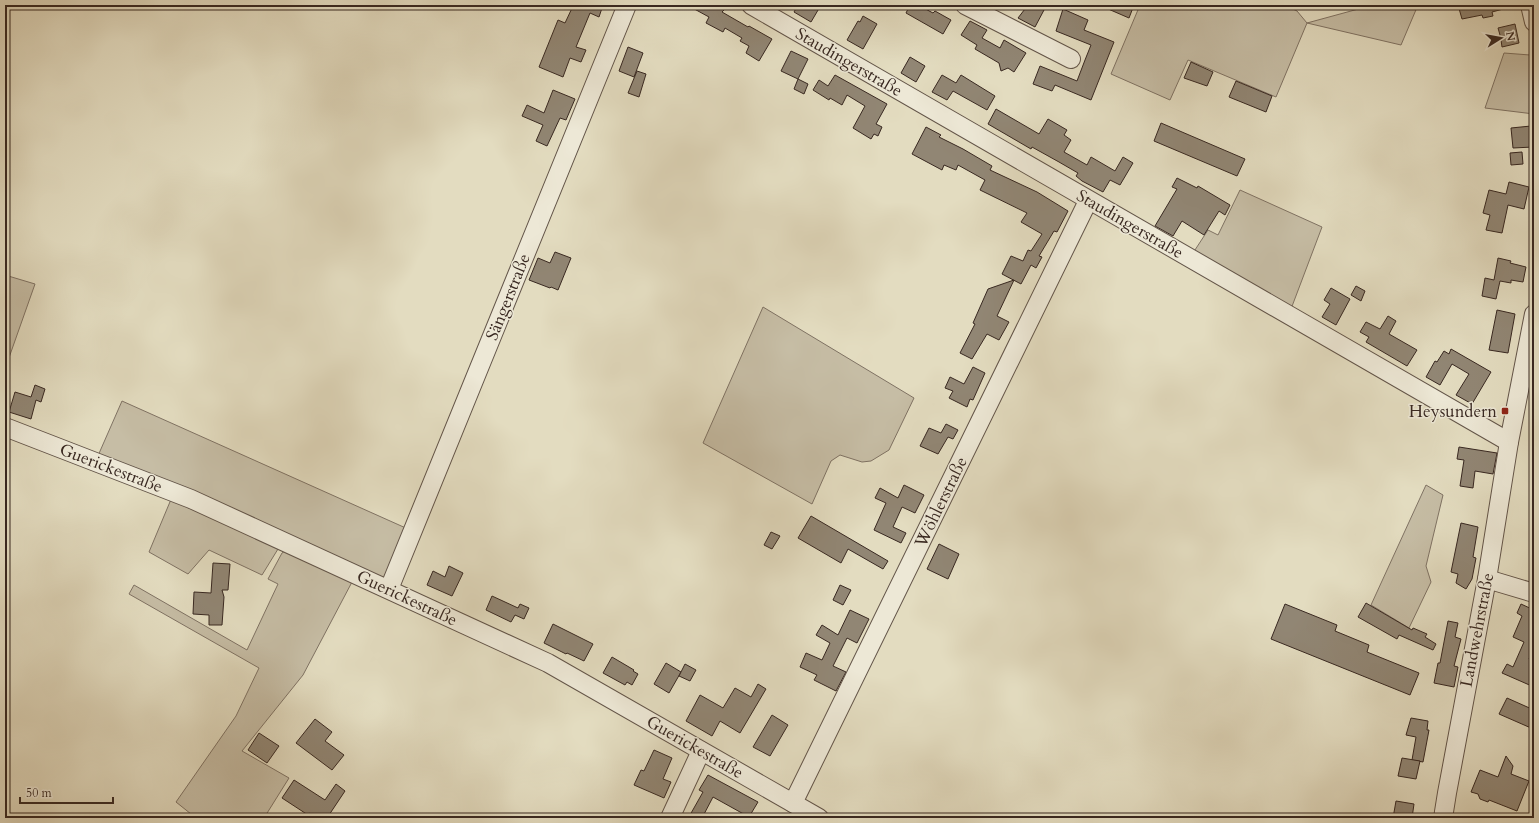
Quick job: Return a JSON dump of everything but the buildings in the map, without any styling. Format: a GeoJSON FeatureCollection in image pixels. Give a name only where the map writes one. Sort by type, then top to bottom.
{"type":"FeatureCollection","features":[{"type":"Feature","properties":{"kind":"street","name":"Sängerstraße"},"geometry":{"type":"LineString","coordinates":[[389,589],[626,5]]}},
{"type":"Feature","properties":{"kind":"street","name":"Staudingerstraße"},"geometry":{"type":"LineString","coordinates":[[751,5],[1088,201],[1509,442]]}},
{"type":"Feature","properties":{"kind":"street"},"geometry":{"type":"LineString","coordinates":[[965,5],[1071,59]]}},
{"type":"Feature","properties":{"kind":"street"},"geometry":{"type":"LineString","coordinates":[[1530,5],[1534,22]]}},
{"type":"Feature","properties":{"kind":"street","name":"Wöhlerstraße"},"geometry":{"type":"LineString","coordinates":[[793,803],[1088,201]]}},
{"type":"Feature","properties":{"kind":"street","name":"Landwehrstraße"},"geometry":{"type":"LineString","coordinates":[[1443,818],[1487,579],[1509,442],[1534,314]]}},
{"type":"Feature","properties":{"kind":"street","name":"Guerickestraße"},"geometry":{"type":"LineString","coordinates":[[5,427],[191,499],[548,663],[819,818]]}},
{"type":"Feature","properties":{"kind":"street"},"geometry":{"type":"LineString","coordinates":[[1487,579],[1534,593]]}},
{"type":"Feature","properties":{"kind":"street"},"geometry":{"type":"LineString","coordinates":[[670,818],[701,751]]}},
{"type":"Feature","properties":{"kind":"shaded area"},"geometry":{"type":"Polygon","coordinates":[[[1140,5],[1285,5],[1297,11],[1307,23],[1276,97],[1188,60],[1170,100],[1111,74],[1140,5]]]}},
{"type":"Feature","properties":{"kind":"shaded area"},"geometry":{"type":"Polygon","coordinates":[[[1373,5],[1418,5],[1401,45],[1307,23],[1373,5]]]}},
{"type":"Feature","properties":{"kind":"shaded area"},"geometry":{"type":"Polygon","coordinates":[[[1504,53],[1530,55],[1534,92],[1534,114],[1485,108],[1504,53]]]}},
{"type":"Feature","properties":{"kind":"shaded area"},"geometry":{"type":"Polygon","coordinates":[[[1240,190],[1322,227],[1291,309],[1193,253],[1208,230],[1218,235],[1240,190]]]}},
{"type":"Feature","properties":{"kind":"shaded area"},"geometry":{"type":"Polygon","coordinates":[[[5,275],[35,284],[5,369],[5,275]]]}},
{"type":"Feature","properties":{"kind":"shaded area"},"geometry":{"type":"Polygon","coordinates":[[[763,307],[914,398],[889,450],[871,461],[862,462],[840,455],[831,461],[812,504],[703,443],[763,307]]]}},
{"type":"Feature","properties":{"kind":"shaded area"},"geometry":{"type":"Polygon","coordinates":[[[122,401],[408,529],[385,581],[97,458],[122,401]]]}},
{"type":"Feature","properties":{"kind":"shaded area"},"geometry":{"type":"Polygon","coordinates":[[[1426,485],[1443,495],[1426,566],[1431,582],[1409,628],[1371,605],[1426,485]]]}},
{"type":"Feature","properties":{"kind":"shaded area"},"geometry":{"type":"Polygon","coordinates":[[[172,497],[276,544],[278,549],[262,575],[209,550],[188,574],[149,552],[172,497]]]}},
{"type":"Feature","properties":{"kind":"shaded area"},"geometry":{"type":"Polygon","coordinates":[[[288,549],[352,582],[303,675],[242,751],[289,778],[264,818],[196,818],[176,802],[236,716],[259,668],[129,594],[134,585],[247,650],[278,584],[268,579],[282,553],[288,549]]]}},
{"type":"Feature","properties":{"kind":"place","name":"Heysundern"},"geometry":{"type":"Point","coordinates":[1505,411]}}]}
